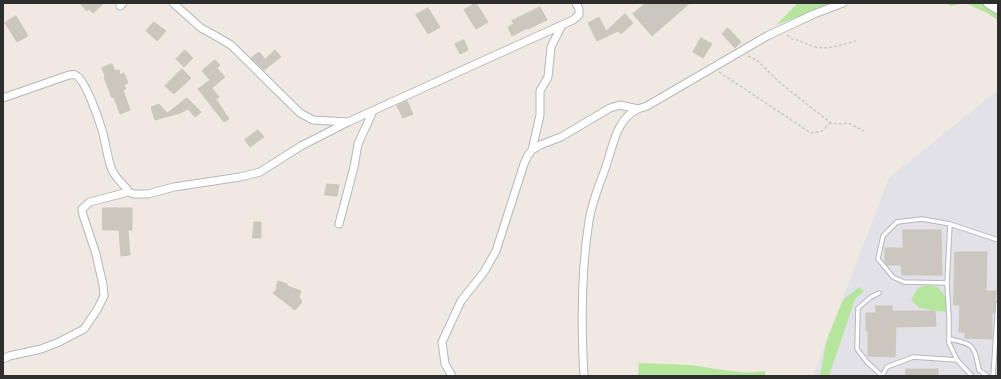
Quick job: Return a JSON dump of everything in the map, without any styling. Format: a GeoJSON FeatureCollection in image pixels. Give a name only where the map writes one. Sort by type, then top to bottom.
{"type":"FeatureCollection","features":[{"type":"Feature","properties":{"kind":"street"},"geometry":{"type":"LineString","coordinates":[[173,3],[200,28],[231,45],[300,113],[312,120],[348,122]]}},
{"type":"Feature","properties":{"kind":"street"},"geometry":{"type":"LineString","coordinates":[[3,359],[9,356],[41,349],[59,342],[84,329],[92,320],[104,296],[104,292],[96,254],[82,209],[90,202],[128,192],[134,194],[148,194],[174,187],[240,177],[260,172],[301,146],[348,122],[573,20],[579,15],[579,9],[576,3]]}},
{"type":"Feature","properties":{"kind":"street"},"geometry":{"type":"LineString","coordinates":[[584,376],[582,319],[584,269],[589,221],[596,193],[616,134],[632,112],[647,106],[740,52],[782,30],[814,14],[843,3]]}},
{"type":"Feature","properties":{"kind":"street"},"geometry":{"type":"LineString","coordinates":[[988,3],[998,9]]}},
{"type":"Feature","properties":{"kind":"street"},"geometry":{"type":"LineString","coordinates":[[532,150],[540,115],[540,91],[548,76],[551,48],[562,25]]}},
{"type":"Feature","properties":{"kind":"street"},"geometry":{"type":"LineString","coordinates":[[3,98],[69,75],[77,76],[83,83],[95,109],[112,169],[116,176],[128,189],[128,192]]}},
{"type":"Feature","properties":{"kind":"street"},"geometry":{"type":"LineString","coordinates":[[452,376],[445,364],[442,342],[461,301],[484,272],[496,251],[528,155],[532,150],[561,137],[610,108],[620,105],[638,109]]}},
{"type":"Feature","properties":{"kind":"street"},"geometry":{"type":"LineString","coordinates":[[339,224],[354,167],[358,144],[373,111]]}},
{"type":"Feature","properties":{"kind":"lane"},"geometry":{"type":"LineString","coordinates":[[947,283],[904,282],[892,277],[878,259],[883,236],[897,222],[922,219],[950,224],[998,240]]}},
{"type":"Feature","properties":{"kind":"lane"},"geometry":{"type":"LineString","coordinates":[[950,224],[947,283],[949,319],[948,343],[957,360],[972,376]]}},
{"type":"Feature","properties":{"kind":"lane"},"geometry":{"type":"LineString","coordinates":[[879,293],[871,297],[858,308],[857,349],[867,362],[882,376],[887,367],[912,358],[957,360]]}},
{"type":"Feature","properties":{"kind":"lane"},"geometry":{"type":"LineString","coordinates":[[993,376],[998,303]]}},
{"type":"Feature","properties":{"kind":"lane"},"geometry":{"type":"LineString","coordinates":[[949,339],[966,342],[975,351],[979,370],[987,376]]}},
{"type":"Feature","properties":{"kind":"path"},"geometry":{"type":"LineString","coordinates":[[782,30],[792,39],[816,47],[837,46],[856,41]]}},
{"type":"Feature","properties":{"kind":"path"},"geometry":{"type":"LineString","coordinates":[[740,52],[758,61],[779,82],[831,123],[848,123],[864,131]]}},
{"type":"Feature","properties":{"kind":"path"},"geometry":{"type":"LineString","coordinates":[[712,68],[811,133],[822,130],[831,123]]}},
{"type":"Feature","properties":{"kind":"shaded area"},"geometry":{"type":"Polygon","coordinates":[[[998,90],[998,376],[813,376],[889,178],[998,90]]]}},
{"type":"Feature","properties":{"kind":"green space"},"geometry":{"type":"Polygon","coordinates":[[[798,3],[835,3],[776,25],[798,3]]]}},
{"type":"Feature","properties":{"kind":"green space"},"geometry":{"type":"Polygon","coordinates":[[[945,3],[965,3],[951,6],[945,3]]]}},
{"type":"Feature","properties":{"kind":"green space"},"geometry":{"type":"Polygon","coordinates":[[[965,3],[981,3],[998,13],[998,20],[985,12],[965,3]]]}},
{"type":"Feature","properties":{"kind":"green space"},"geometry":{"type":"Polygon","coordinates":[[[927,285],[938,287],[949,302],[946,312],[919,308],[911,300],[918,288],[927,285]]]}},
{"type":"Feature","properties":{"kind":"green space"},"geometry":{"type":"Polygon","coordinates":[[[859,287],[864,291],[855,299],[829,376],[820,376],[826,342],[843,300],[859,287]]]}},
{"type":"Feature","properties":{"kind":"green space"},"geometry":{"type":"Polygon","coordinates":[[[639,363],[689,365],[737,372],[765,371],[765,376],[638,376],[639,363]]]}},
{"type":"Feature","properties":{"kind":"building"},"geometry":{"type":"Polygon","coordinates":[[[80,3],[104,3],[93,13],[89,9],[87,11],[80,3]]]}},
{"type":"Feature","properties":{"kind":"building"},"geometry":{"type":"Polygon","coordinates":[[[476,3],[488,22],[476,29],[464,10],[476,3]]]}},
{"type":"Feature","properties":{"kind":"building"},"geometry":{"type":"Polygon","coordinates":[[[646,3],[690,3],[652,36],[633,14],[646,3]]]}},
{"type":"Feature","properties":{"kind":"building"},"geometry":{"type":"Polygon","coordinates":[[[540,7],[547,20],[512,36],[508,27],[514,24],[512,21],[540,7]]]}},
{"type":"Feature","properties":{"kind":"building"},"geometry":{"type":"Polygon","coordinates":[[[428,8],[440,27],[428,34],[416,15],[428,8]]]}},
{"type":"Feature","properties":{"kind":"building"},"geometry":{"type":"Polygon","coordinates":[[[625,14],[633,23],[621,34],[618,31],[597,41],[588,23],[599,17],[606,31],[625,14]]]}},
{"type":"Feature","properties":{"kind":"building"},"geometry":{"type":"Polygon","coordinates":[[[16,16],[28,36],[17,42],[5,23],[16,16]]]}},
{"type":"Feature","properties":{"kind":"building"},"geometry":{"type":"Polygon","coordinates":[[[154,22],[166,31],[157,41],[146,31],[154,22]]]}},
{"type":"Feature","properties":{"kind":"building"},"geometry":{"type":"Polygon","coordinates":[[[728,28],[741,42],[735,48],[722,34],[728,28]]]}},
{"type":"Feature","properties":{"kind":"building"},"geometry":{"type":"Polygon","coordinates":[[[701,38],[712,44],[703,58],[693,52],[701,38]]]}},
{"type":"Feature","properties":{"kind":"building"},"geometry":{"type":"Polygon","coordinates":[[[464,40],[468,50],[460,54],[455,44],[464,40]]]}},
{"type":"Feature","properties":{"kind":"building"},"geometry":{"type":"Polygon","coordinates":[[[185,50],[193,58],[184,67],[176,59],[185,50]]]}},
{"type":"Feature","properties":{"kind":"building"},"geometry":{"type":"Polygon","coordinates":[[[275,50],[281,57],[264,70],[251,58],[259,52],[265,59],[275,50]]]}},
{"type":"Feature","properties":{"kind":"building"},"geometry":{"type":"Polygon","coordinates":[[[215,60],[220,65],[217,68],[225,77],[212,88],[219,97],[216,99],[229,119],[224,122],[198,89],[210,80],[202,71],[215,60]]]}},
{"type":"Feature","properties":{"kind":"building"},"geometry":{"type":"Polygon","coordinates":[[[112,64],[115,71],[119,70],[120,75],[124,73],[128,83],[124,85],[126,89],[123,90],[130,110],[120,114],[114,97],[112,98],[102,68],[112,64]]]}},
{"type":"Feature","properties":{"kind":"building"},"geometry":{"type":"Polygon","coordinates":[[[182,69],[191,78],[174,94],[165,86],[182,69]]]}},
{"type":"Feature","properties":{"kind":"building"},"geometry":{"type":"Polygon","coordinates":[[[187,98],[201,112],[195,117],[188,109],[180,113],[155,120],[151,107],[159,104],[167,113],[187,98]]]}},
{"type":"Feature","properties":{"kind":"building"},"geometry":{"type":"Polygon","coordinates":[[[407,101],[413,114],[403,118],[397,106],[407,101]]]}},
{"type":"Feature","properties":{"kind":"building"},"geometry":{"type":"Polygon","coordinates":[[[258,130],[264,137],[250,147],[245,140],[258,130]]]}},
{"type":"Feature","properties":{"kind":"building"},"geometry":{"type":"Polygon","coordinates":[[[327,184],[339,185],[337,196],[325,195],[327,184]]]}},
{"type":"Feature","properties":{"kind":"building"},"geometry":{"type":"Polygon","coordinates":[[[103,208],[132,208],[132,230],[128,230],[130,255],[121,256],[119,230],[103,230],[103,208]]]}},
{"type":"Feature","properties":{"kind":"building"},"geometry":{"type":"Polygon","coordinates":[[[254,222],[261,222],[261,238],[253,238],[254,222]]]}},
{"type":"Feature","properties":{"kind":"building"},"geometry":{"type":"Polygon","coordinates":[[[903,230],[941,230],[942,275],[902,275],[901,265],[887,265],[885,262],[885,248],[903,248],[903,230]]]}},
{"type":"Feature","properties":{"kind":"building"},"geometry":{"type":"Polygon","coordinates":[[[955,252],[987,252],[986,291],[996,291],[994,313],[992,313],[992,339],[965,338],[965,332],[959,332],[960,305],[954,305],[955,252]]]}},
{"type":"Feature","properties":{"kind":"building"},"geometry":{"type":"Polygon","coordinates":[[[278,281],[301,291],[299,297],[302,302],[295,310],[273,293],[276,290],[278,281]]]}},
{"type":"Feature","properties":{"kind":"building"},"geometry":{"type":"Polygon","coordinates":[[[876,306],[892,306],[892,311],[935,311],[936,326],[896,327],[895,357],[868,356],[866,313],[876,313],[876,306]]]}},
{"type":"Feature","properties":{"kind":"building"},"geometry":{"type":"Polygon","coordinates":[[[906,369],[938,369],[938,376],[906,376],[906,369]]]}}]}
